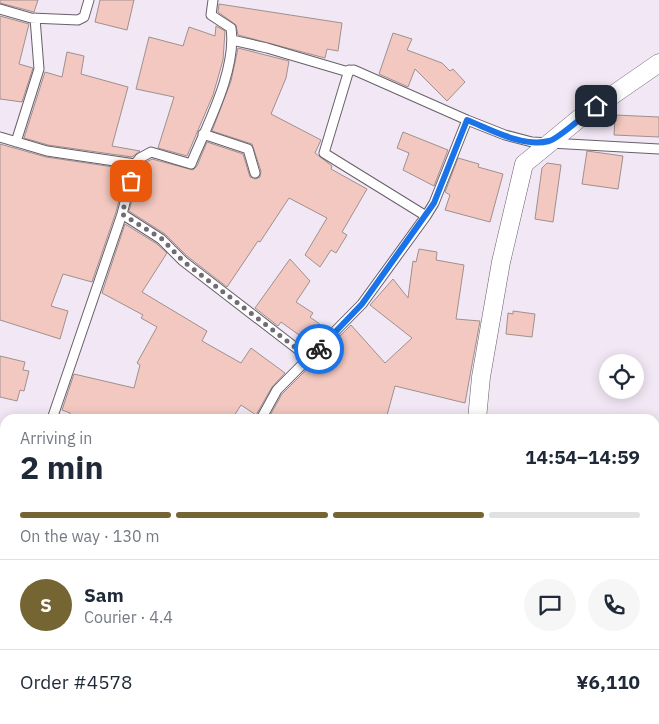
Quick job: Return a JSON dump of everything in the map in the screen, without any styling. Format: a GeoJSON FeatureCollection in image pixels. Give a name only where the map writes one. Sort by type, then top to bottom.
{"type":"FeatureCollection","features":[{"type":"Feature","properties":{"kind":"street"},"geometry":{"type":"LineString","coordinates":[[477,414],[481,377],[501,262],[524,164],[581,117],[659,63]]}},
{"type":"Feature","properties":{"kind":"lane"},"geometry":{"type":"LineString","coordinates":[[0,9],[34,18],[78,20],[84,17],[89,0]]}},
{"type":"Feature","properties":{"kind":"lane"},"geometry":{"type":"LineString","coordinates":[[54,414],[122,214],[135,164],[140,158],[151,152],[192,164],[225,77],[232,40],[231,28],[211,15],[213,0]]}},
{"type":"Feature","properties":{"kind":"lane"},"geometry":{"type":"LineString","coordinates":[[16,142],[39,69],[34,18]]}},
{"type":"Feature","properties":{"kind":"lane"},"geometry":{"type":"LineString","coordinates":[[232,40],[354,70],[467,120],[505,135],[532,142],[551,141],[659,149]]}},
{"type":"Feature","properties":{"kind":"lane"},"geometry":{"type":"LineString","coordinates":[[349,70],[324,153],[426,216]]}},
{"type":"Feature","properties":{"kind":"lane"},"geometry":{"type":"LineString","coordinates":[[264,414],[278,390],[362,304],[426,216],[434,203],[467,120]]}},
{"type":"Feature","properties":{"kind":"lane"},"geometry":{"type":"LineString","coordinates":[[203,134],[248,149],[255,173]]}},
{"type":"Feature","properties":{"kind":"lane"},"geometry":{"type":"LineString","coordinates":[[0,137],[47,152],[135,164]]}},
{"type":"Feature","properties":{"kind":"lane"},"geometry":{"type":"LineString","coordinates":[[122,214],[162,239],[183,261],[309,358]]}},
{"type":"Feature","properties":{"kind":"building"},"geometry":{"type":"Polygon","coordinates":[[[0,0],[38,0],[34,12],[0,3],[0,0]]]}},
{"type":"Feature","properties":{"kind":"building"},"geometry":{"type":"Polygon","coordinates":[[[100,0],[134,0],[127,30],[95,22],[100,0]]]}},
{"type":"Feature","properties":{"kind":"building"},"geometry":{"type":"Polygon","coordinates":[[[219,4],[342,23],[338,51],[327,49],[325,58],[238,35],[236,25],[218,12],[219,4]]]}},
{"type":"Feature","properties":{"kind":"building"},"geometry":{"type":"Polygon","coordinates":[[[0,16],[29,24],[19,64],[33,68],[22,102],[0,99],[0,16]]]}},
{"type":"Feature","properties":{"kind":"building"},"geometry":{"type":"Polygon","coordinates":[[[216,26],[225,31],[223,60],[213,95],[187,156],[158,148],[174,97],[136,89],[149,37],[183,46],[189,27],[215,36],[216,26]]]}},
{"type":"Feature","properties":{"kind":"building"},"geometry":{"type":"Polygon","coordinates":[[[393,33],[412,39],[407,50],[442,63],[450,71],[453,69],[465,82],[447,101],[415,69],[408,87],[379,74],[393,33]]]}},
{"type":"Feature","properties":{"kind":"building"},"geometry":{"type":"Polygon","coordinates":[[[238,48],[289,61],[286,78],[271,114],[321,140],[315,153],[332,166],[331,169],[367,189],[342,232],[347,235],[336,253],[331,250],[320,267],[305,255],[327,218],[289,198],[227,287],[187,256],[165,234],[129,211],[141,167],[144,163],[152,159],[193,170],[197,166],[207,142],[243,154],[250,177],[256,179],[260,177],[261,171],[252,144],[212,131],[231,81],[238,48]]]}},
{"type":"Feature","properties":{"kind":"building"},"geometry":{"type":"Polygon","coordinates":[[[67,52],[84,56],[81,74],[128,87],[112,146],[140,151],[132,157],[48,145],[24,138],[45,72],[62,77],[67,52]]]}},
{"type":"Feature","properties":{"kind":"building"},"geometry":{"type":"Polygon","coordinates":[[[615,115],[659,117],[659,137],[614,135],[615,115]]]}},
{"type":"Feature","properties":{"kind":"building"},"geometry":{"type":"Polygon","coordinates":[[[403,132],[448,150],[434,186],[403,170],[409,153],[397,148],[403,132]]]}},
{"type":"Feature","properties":{"kind":"building"},"geometry":{"type":"Polygon","coordinates":[[[0,144],[46,157],[127,169],[116,212],[92,282],[63,274],[51,306],[68,311],[60,339],[0,320],[0,144]]]}},
{"type":"Feature","properties":{"kind":"building"},"geometry":{"type":"Polygon","coordinates":[[[587,151],[623,156],[618,189],[582,184],[587,151]]]}},
{"type":"Feature","properties":{"kind":"building"},"geometry":{"type":"Polygon","coordinates":[[[458,158],[479,164],[478,167],[503,174],[490,222],[445,210],[450,195],[445,192],[458,158]]]}},
{"type":"Feature","properties":{"kind":"building"},"geometry":{"type":"Polygon","coordinates":[[[547,163],[561,165],[553,222],[535,219],[542,168],[547,163]]]}},
{"type":"Feature","properties":{"kind":"building"},"geometry":{"type":"Polygon","coordinates":[[[125,224],[157,244],[167,253],[142,292],[207,331],[202,341],[241,363],[251,348],[285,373],[272,387],[257,414],[241,405],[235,414],[70,414],[62,410],[74,374],[134,388],[140,365],[137,363],[157,327],[141,318],[143,315],[102,293],[125,224]]]}},
{"type":"Feature","properties":{"kind":"building"},"geometry":{"type":"Polygon","coordinates":[[[419,249],[437,252],[436,260],[464,265],[456,319],[480,321],[465,403],[395,386],[387,414],[271,414],[282,394],[351,325],[385,363],[412,338],[370,305],[393,279],[408,298],[413,261],[416,262],[419,249]]]}},
{"type":"Feature","properties":{"kind":"building"},"geometry":{"type":"Polygon","coordinates":[[[290,259],[310,281],[296,302],[313,313],[310,317],[328,330],[313,345],[281,322],[278,326],[255,308],[290,259]]]}},
{"type":"Feature","properties":{"kind":"building"},"geometry":{"type":"Polygon","coordinates":[[[513,311],[535,314],[532,337],[506,334],[508,313],[513,314],[513,311]]]}},
{"type":"Feature","properties":{"kind":"building"},"geometry":{"type":"Polygon","coordinates":[[[0,356],[25,362],[23,370],[29,371],[24,391],[20,390],[17,401],[0,397],[0,356]]]}},
{"type":"Feature","properties":{"kind":"way so far"},"geometry":{"type":"LineString","coordinates":[[131,181],[122,214],[162,239],[183,261],[309,358],[319,349]]}},
{"type":"Feature","properties":{"kind":"route"},"geometry":{"type":"LineString","coordinates":[[319,349],[362,304],[426,216],[434,203],[467,120],[505,135],[532,142],[551,141],[596,106]]}}]}
